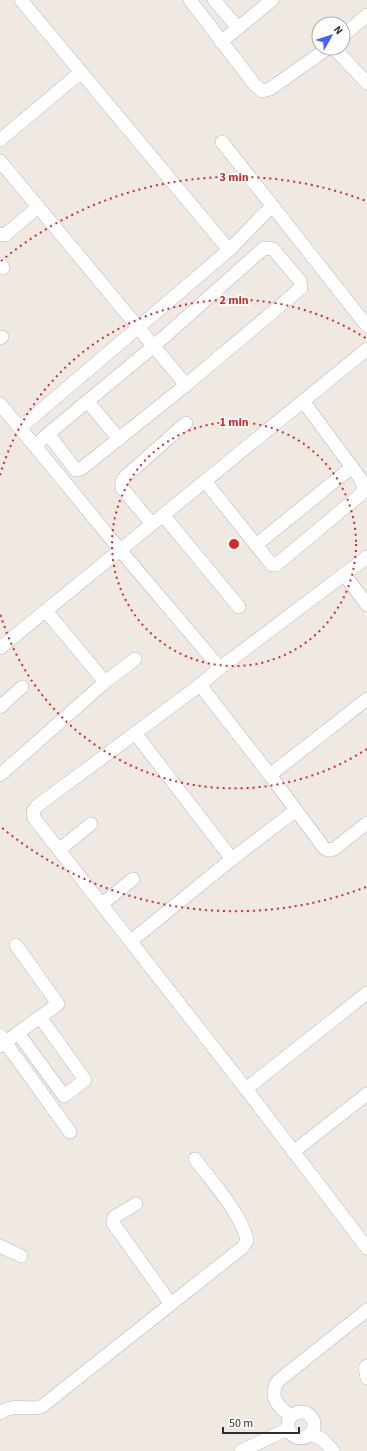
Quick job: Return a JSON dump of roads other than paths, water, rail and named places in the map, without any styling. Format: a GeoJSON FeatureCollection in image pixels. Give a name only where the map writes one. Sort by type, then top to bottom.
{"type":"FeatureCollection","features":[{"type":"Feature","properties":{"kind":"street"},"geometry":{"type":"LineString","coordinates":[[21,0],[229,250]]}},
{"type":"Feature","properties":{"kind":"street"},"geometry":{"type":"LineString","coordinates":[[190,0],[255,85],[262,91],[270,89],[317,56]]}},
{"type":"Feature","properties":{"kind":"street"},"geometry":{"type":"LineString","coordinates":[[214,0],[238,28]]}},
{"type":"Feature","properties":{"kind":"street"},"geometry":{"type":"LineString","coordinates":[[221,42],[272,0]]}},
{"type":"Feature","properties":{"kind":"street"},"geometry":{"type":"LineString","coordinates":[[351,29],[367,15]]}},
{"type":"Feature","properties":{"kind":"street"},"geometry":{"type":"LineString","coordinates":[[342,56],[367,83]]}},
{"type":"Feature","properties":{"kind":"street"},"geometry":{"type":"LineString","coordinates":[[0,140],[81,72]]}},
{"type":"Feature","properties":{"kind":"street"},"geometry":{"type":"LineString","coordinates":[[222,142],[367,326]]}},
{"type":"Feature","properties":{"kind":"street"},"geometry":{"type":"LineString","coordinates":[[0,162],[186,385]]}},
{"type":"Feature","properties":{"kind":"street"},"geometry":{"type":"LineString","coordinates":[[20,428],[229,250],[272,206]]}},
{"type":"Feature","properties":{"kind":"street"},"geometry":{"type":"LineString","coordinates":[[0,234],[4,235],[38,207]]}},
{"type":"Feature","properties":{"kind":"street"},"geometry":{"type":"LineString","coordinates":[[35,446],[48,434],[154,346],[264,248],[273,249],[300,281],[301,288],[186,385],[81,469],[76,470],[48,434]]}},
{"type":"Feature","properties":{"kind":"street"},"geometry":{"type":"LineString","coordinates":[[0,648],[367,349]]}},
{"type":"Feature","properties":{"kind":"street"},"geometry":{"type":"LineString","coordinates":[[205,481],[272,565],[276,565],[361,494],[364,488],[360,478],[303,401]]}},
{"type":"Feature","properties":{"kind":"street"},"geometry":{"type":"LineString","coordinates":[[88,402],[119,439]]}},
{"type":"Feature","properties":{"kind":"street"},"geometry":{"type":"LineString","coordinates":[[0,404],[120,550],[220,668]]}},
{"type":"Feature","properties":{"kind":"street"},"geometry":{"type":"LineString","coordinates":[[152,524],[122,488],[122,481],[186,423]]}},
{"type":"Feature","properties":{"kind":"street"},"geometry":{"type":"LineString","coordinates":[[256,544],[352,467]]}},
{"type":"Feature","properties":{"kind":"street"},"geometry":{"type":"LineString","coordinates":[[163,515],[239,607]]}},
{"type":"Feature","properties":{"kind":"street"},"geometry":{"type":"LineString","coordinates":[[367,557],[220,668],[200,685],[34,808],[33,812],[34,818],[131,940],[367,1248]]}},
{"type":"Feature","properties":{"kind":"street"},"geometry":{"type":"LineString","coordinates":[[344,574],[367,605]]}},
{"type":"Feature","properties":{"kind":"street"},"geometry":{"type":"LineString","coordinates":[[46,611],[105,682]]}},
{"type":"Feature","properties":{"kind":"street"},"geometry":{"type":"LineString","coordinates":[[0,775],[105,682],[135,659]]}},
{"type":"Feature","properties":{"kind":"street"},"geometry":{"type":"LineString","coordinates":[[200,685],[270,775],[324,848],[328,850],[334,849],[367,823]]}},
{"type":"Feature","properties":{"kind":"street"},"geometry":{"type":"LineString","coordinates":[[0,706],[22,687]]}},
{"type":"Feature","properties":{"kind":"street"},"geometry":{"type":"LineString","coordinates":[[270,775],[367,699]]}},
{"type":"Feature","properties":{"kind":"street"},"geometry":{"type":"LineString","coordinates":[[135,733],[232,859]]}},
{"type":"Feature","properties":{"kind":"street"},"geometry":{"type":"LineString","coordinates":[[131,940],[296,810]]}},
{"type":"Feature","properties":{"kind":"street"},"geometry":{"type":"LineString","coordinates":[[59,850],[91,824]]}},
{"type":"Feature","properties":{"kind":"street"},"geometry":{"type":"LineString","coordinates":[[102,904],[133,879]]}},
{"type":"Feature","properties":{"kind":"street"},"geometry":{"type":"LineString","coordinates":[[16,945],[58,1004],[18,1033],[2,1041],[70,1132]]}},
{"type":"Feature","properties":{"kind":"street"},"geometry":{"type":"LineString","coordinates":[[246,1089],[367,992]]}},
{"type":"Feature","properties":{"kind":"street"},"geometry":{"type":"LineString","coordinates":[[18,1033],[64,1096],[85,1080],[40,1017]]}},
{"type":"Feature","properties":{"kind":"street"},"geometry":{"type":"LineString","coordinates":[[293,1152],[367,1094]]}},
{"type":"Feature","properties":{"kind":"street"},"geometry":{"type":"LineString","coordinates":[[0,1413],[16,1406],[32,1409],[41,1408],[243,1247],[247,1240],[245,1230],[195,1159]]}},
{"type":"Feature","properties":{"kind":"street"},"geometry":{"type":"LineString","coordinates":[[136,1204],[114,1217],[113,1223],[171,1304]]}},
{"type":"Feature","properties":{"kind":"street"},"geometry":{"type":"LineString","coordinates":[[0,1246],[21,1256]]}},
{"type":"Feature","properties":{"kind":"street"},"geometry":{"type":"LineString","coordinates":[[290,1416],[275,1400],[274,1387],[278,1381],[367,1310]]}},
{"type":"Feature","properties":{"kind":"street"},"geometry":{"type":"LineString","coordinates":[[367,1366],[365,1368],[367,1378]]}},
{"type":"Feature","properties":{"kind":"street"},"geometry":{"type":"LineString","coordinates":[[302,1412],[309,1415],[314,1422],[311,1434],[303,1438],[298,1438],[290,1433],[288,1429],[290,1416],[294,1414],[302,1412]]}},
{"type":"Feature","properties":{"kind":"street"},"geometry":{"type":"LineString","coordinates":[[245,1449],[288,1429]]}},
{"type":"Feature","properties":{"kind":"street"},"geometry":{"type":"LineString","coordinates":[[311,1434],[322,1439],[333,1451]]}}]}
